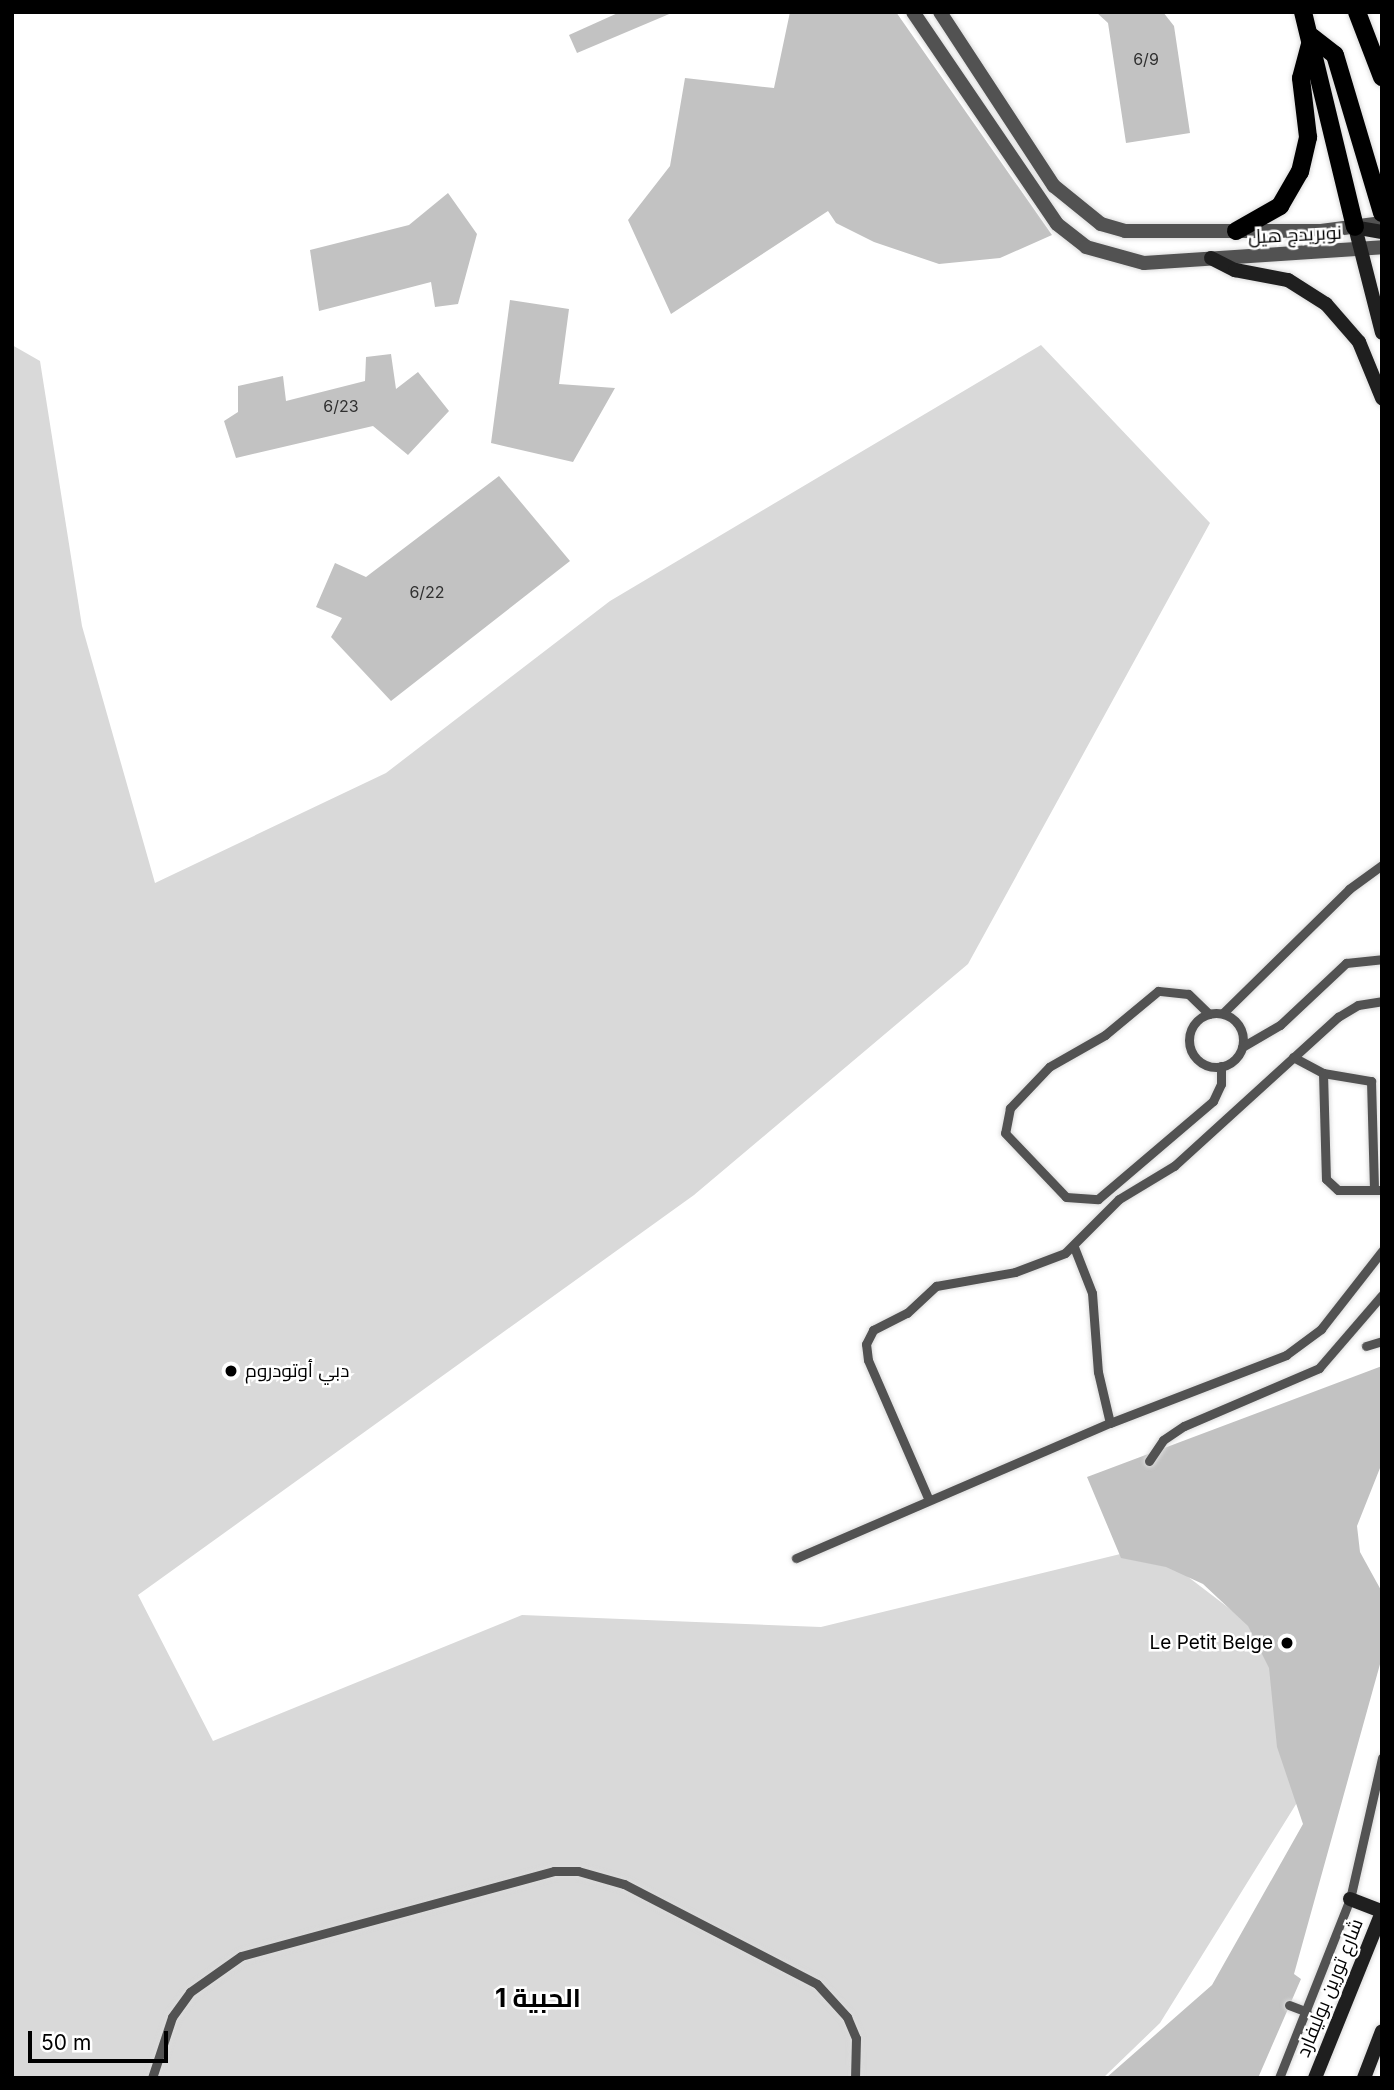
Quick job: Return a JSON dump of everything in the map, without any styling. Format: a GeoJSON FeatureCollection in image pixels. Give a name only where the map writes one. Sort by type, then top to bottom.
{"type":"FeatureCollection","features":[{"type":"Feature","properties":{"kind":"main road"},"geometry":{"type":"LineString","coordinates":[[1303,12],[1312,37],[1360,250],[1382,333]]}},
{"type":"Feature","properties":{"kind":"main road"},"geometry":{"type":"LineString","coordinates":[[1357,12],[1382,77]]}},
{"type":"Feature","properties":{"kind":"main road"},"geometry":{"type":"LineString","coordinates":[[1236,231],[1273,212],[1300,172],[1308,137],[1301,78],[1312,37]]}},
{"type":"Feature","properties":{"kind":"main road"},"geometry":{"type":"LineString","coordinates":[[1312,37],[1335,55],[1382,213]]}},
{"type":"Feature","properties":{"kind":"main road"},"geometry":{"type":"LineString","coordinates":[[1355,227],[1382,232]]}},
{"type":"Feature","properties":{"kind":"main road"},"geometry":{"type":"LineString","coordinates":[[1210,258],[1235,270],[1288,280],[1326,304],[1359,342],[1382,398]]}},
{"type":"Feature","properties":{"kind":"main road"},"geometry":{"type":"LineString","coordinates":[[1350,1899],[1382,1912]]}},
{"type":"Feature","properties":{"kind":"main road","name":"شارع تورين بوليفارد"},"geometry":{"type":"LineString","coordinates":[[1315,2078],[1382,1912]]}},
{"type":"Feature","properties":{"kind":"main road"},"geometry":{"type":"LineString","coordinates":[[1364,2078],[1382,2031]]}},
{"type":"Feature","properties":{"kind":"street","name":"نوبريدج هيل"},"geometry":{"type":"LineString","coordinates":[[913,12],[1057,224],[1086,247],[1112,257],[1144,263],[1382,247]]}},
{"type":"Feature","properties":{"kind":"street","name":"نوبريدج هيل"},"geometry":{"type":"LineString","coordinates":[[940,12],[1065,199],[1101,223],[1125,232],[1355,227],[1382,223]]}},
{"type":"Feature","properties":{"kind":"lane"},"geometry":{"type":"LineString","coordinates":[[1221,1066],[1200,1061],[1189,1042],[1192,1027],[1209,1014],[1223,1013],[1349,890],[1382,865]]}},
{"type":"Feature","properties":{"kind":"lane"},"geometry":{"type":"LineString","coordinates":[[1209,1014],[1181,991],[1158,991],[1105,1035],[1049,1068],[1010,1108],[1005,1133],[1066,1197],[1098,1199],[1213,1101],[1221,1084],[1221,1066],[1242,1047],[1280,1025],[1346,963],[1382,959]]}},
{"type":"Feature","properties":{"kind":"lane"},"geometry":{"type":"LineString","coordinates":[[928,1499],[868,1360],[868,1336],[936,1286],[1015,1272],[1074,1247],[1119,1199],[1174,1166],[1348,1010],[1382,1001]]}},
{"type":"Feature","properties":{"kind":"lane"},"geometry":{"type":"LineString","coordinates":[[1223,1013],[1240,1026],[1242,1047]]}},
{"type":"Feature","properties":{"kind":"lane"},"geometry":{"type":"LineString","coordinates":[[1293,1058],[1323,1073],[1371,1081],[1378,1190],[1338,1190],[1326,1180],[1323,1073]]}},
{"type":"Feature","properties":{"kind":"lane"},"geometry":{"type":"LineString","coordinates":[[1074,1247],[1092,1293],[1098,1372],[1110,1423]]}},
{"type":"Feature","properties":{"kind":"lane"},"geometry":{"type":"LineString","coordinates":[[796,1558],[928,1499],[1298,1348],[1321,1329],[1382,1251]]}},
{"type":"Feature","properties":{"kind":"lane"},"geometry":{"type":"LineString","coordinates":[[1149,1461],[1163,1440],[1184,1426],[1319,1368],[1382,1295]]}},
{"type":"Feature","properties":{"kind":"lane"},"geometry":{"type":"LineString","coordinates":[[1366,1346],[1382,1341]]}},
{"type":"Feature","properties":{"kind":"lane"},"geometry":{"type":"LineString","coordinates":[[1279,2078],[1350,1899],[1382,1758]]}},
{"type":"Feature","properties":{"kind":"lane"},"geometry":{"type":"LineString","coordinates":[[152,2078],[172,2017],[198,1985],[240,1956],[554,1871],[578,1871],[624,1884],[817,1984],[847,2017],[857,2049],[855,2078]]}},
{"type":"Feature","properties":{"kind":"lane"},"geometry":{"type":"LineString","coordinates":[[1289,2005],[1307,2012]]}},
{"type":"Feature","properties":{"kind":"shaded area","name":"دبي أوتودروم"},"geometry":{"type":"Polygon","coordinates":[[[12,345],[40,361],[82,626],[155,883],[386,773],[610,601],[1041,345],[1210,523],[968,964],[694,1195],[138,1595],[213,1741],[522,1615],[821,1627],[1149,1547],[1268,1638],[1298,1801],[1160,2023],[1103,2078],[12,2078],[12,345]]]}},
{"type":"Feature","properties":{"kind":"building"},"geometry":{"type":"Polygon","coordinates":[[[620,12],[674,12],[577,53],[569,35],[620,12]]]}},
{"type":"Feature","properties":{"kind":"building"},"geometry":{"type":"Polygon","coordinates":[[[790,12],[896,12],[1052,235],[1000,258],[939,264],[874,242],[836,223],[828,211],[671,314],[628,220],[670,166],[685,78],[774,88],[790,12]]]}},
{"type":"Feature","properties":{"kind":"building"},"geometry":{"type":"Polygon","coordinates":[[[1096,12],[1163,12],[1174,26],[1190,133],[1126,143],[1108,23],[1096,12]]]}},
{"type":"Feature","properties":{"kind":"building"},"geometry":{"type":"Polygon","coordinates":[[[448,193],[477,234],[458,304],[435,307],[431,282],[319,311],[310,250],[409,225],[448,193]]]}},
{"type":"Feature","properties":{"kind":"building"},"geometry":{"type":"Polygon","coordinates":[[[510,300],[569,309],[559,384],[615,388],[573,462],[491,443],[510,300]]]}},
{"type":"Feature","properties":{"kind":"building"},"geometry":{"type":"Polygon","coordinates":[[[391,354],[396,389],[418,372],[449,411],[408,455],[373,426],[236,458],[224,421],[238,412],[238,386],[283,376],[286,401],[365,381],[366,357],[391,354]]]}},
{"type":"Feature","properties":{"kind":"building"},"geometry":{"type":"Polygon","coordinates":[[[499,476],[570,561],[391,701],[331,637],[342,618],[316,607],[335,563],[366,577],[499,476]]]}},
{"type":"Feature","properties":{"kind":"building"},"geometry":{"type":"Polygon","coordinates":[[[1382,1366],[1382,1463],[1357,1526],[1360,1552],[1382,1592],[1382,1657],[1294,1974],[1301,1979],[1258,2078],[1106,2078],[1212,1985],[1303,1824],[1277,1747],[1269,1668],[1248,1626],[1203,1584],[1166,1567],[1121,1558],[1087,1477],[1382,1366]]]}},
{"type":"Feature","properties":{"kind":"place","name":"دبي أوتودروم"},"geometry":{"type":"Point","coordinates":[231,1371]}},
{"type":"Feature","properties":{"kind":"place","name":"Le Petit Belge"},"geometry":{"type":"Point","coordinates":[1287,1643]}},
{"type":"Feature","properties":{"kind":"district","name":"الحبية 1"},"geometry":{"type":"Point","coordinates":[538,1998]}}]}
